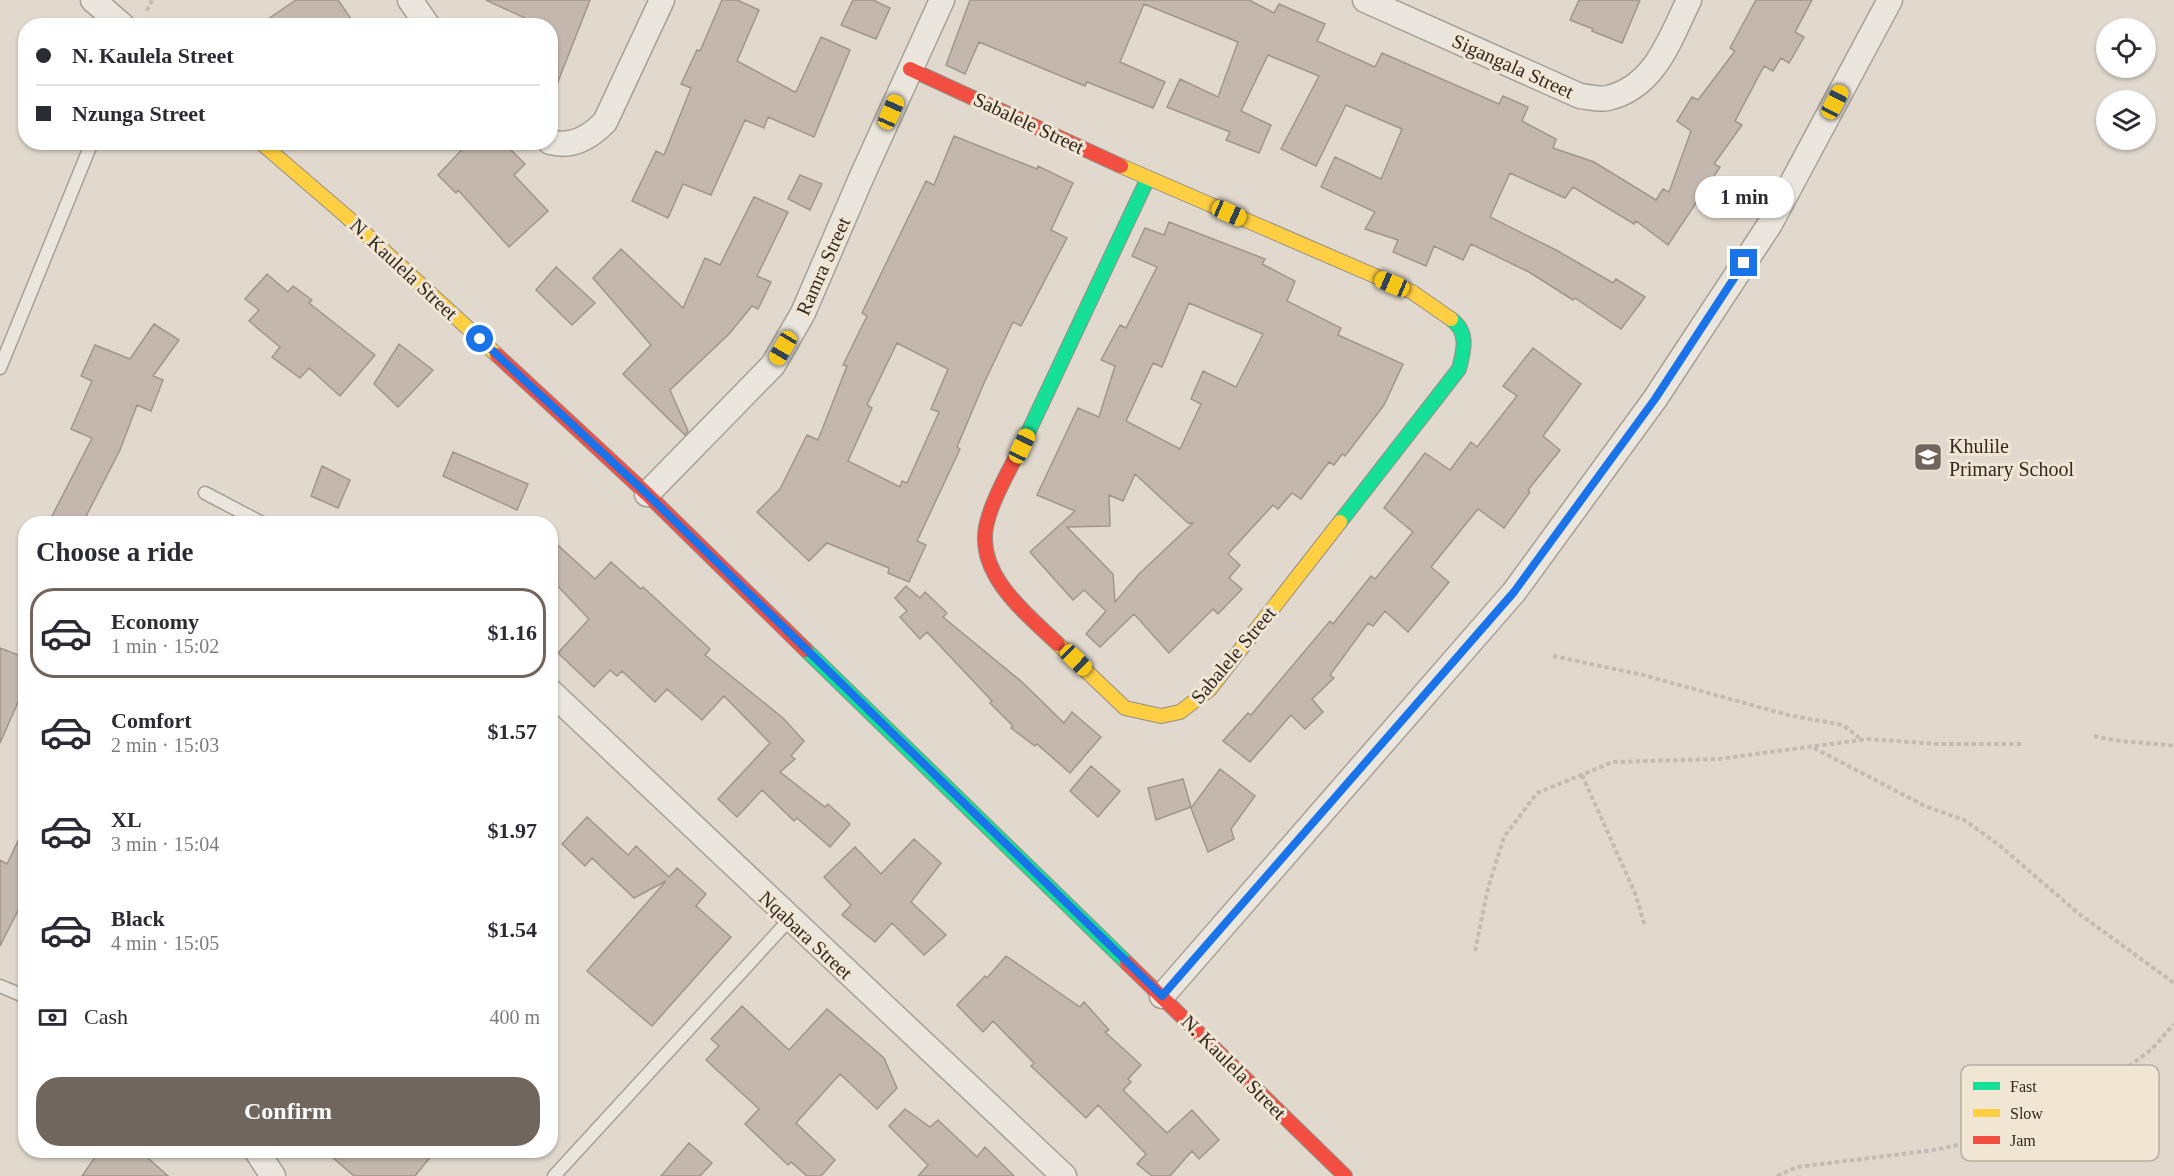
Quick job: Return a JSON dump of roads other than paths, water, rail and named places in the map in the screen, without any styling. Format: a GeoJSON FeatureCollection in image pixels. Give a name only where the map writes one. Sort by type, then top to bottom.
{"type":"FeatureCollection","features":[{"type":"Feature","properties":{"kind":"street"},"geometry":{"type":"LineString","coordinates":[[93,0],[114,18]]}},
{"type":"Feature","properties":{"kind":"street"},"geometry":{"type":"LineString","coordinates":[[410,0],[422,18]]}},
{"type":"Feature","properties":{"kind":"street"},"geometry":{"type":"LineString","coordinates":[[558,144],[576,142],[593,135],[605,122],[662,0]]}},
{"type":"Feature","properties":{"kind":"street","name":"Ramra Street"},"geometry":{"type":"LineString","coordinates":[[647,494],[773,365],[803,313],[942,0]]}},
{"type":"Feature","properties":{"kind":"street","name":"Sigangala Street"},"geometry":{"type":"LineString","coordinates":[[1365,0],[1580,96],[1607,99],[1636,87],[1656,67],[1689,0]]}},
{"type":"Feature","properties":{"kind":"street"},"geometry":{"type":"LineString","coordinates":[[1162,996],[1514,592],[1655,399],[1770,224],[1890,0]]}},
{"type":"Feature","properties":{"kind":"street","name":"Sabalele Street"},"geometry":{"type":"LineString","coordinates":[[910,69],[1148,178],[1412,292],[1460,326],[1465,344],[1458,369],[1209,690],[1192,707],[1167,717],[1150,717],[1125,708],[1010,598],[994,571],[986,546],[986,527],[993,508],[1148,178]]}},
{"type":"Feature","properties":{"kind":"street","name":"N. Kaulela Street"},"geometry":{"type":"LineString","coordinates":[[269,150],[346,216],[647,494],[1345,1176]]}},
{"type":"Feature","properties":{"kind":"street","name":"Nqabara Street"},"geometry":{"type":"LineString","coordinates":[[558,700],[1064,1176]]}},
{"type":"Feature","properties":{"kind":"street"},"geometry":{"type":"LineString","coordinates":[[261,1158],[273,1176]]}},
{"type":"Feature","properties":{"kind":"lane"},"geometry":{"type":"LineString","coordinates":[[0,368],[89,150]]}},
{"type":"Feature","properties":{"kind":"lane"},"geometry":{"type":"LineString","coordinates":[[205,493],[249,516]]}},
{"type":"Feature","properties":{"kind":"lane"},"geometry":{"type":"LineString","coordinates":[[554,1176],[790,920]]}},
{"type":"Feature","properties":{"kind":"lane"},"geometry":{"type":"LineString","coordinates":[[0,986],[18,994]]}},
{"type":"Feature","properties":{"kind":"place","name":"Khulile Primary School"},"geometry":{"type":"Point","coordinates":[1928,457]}}]}
